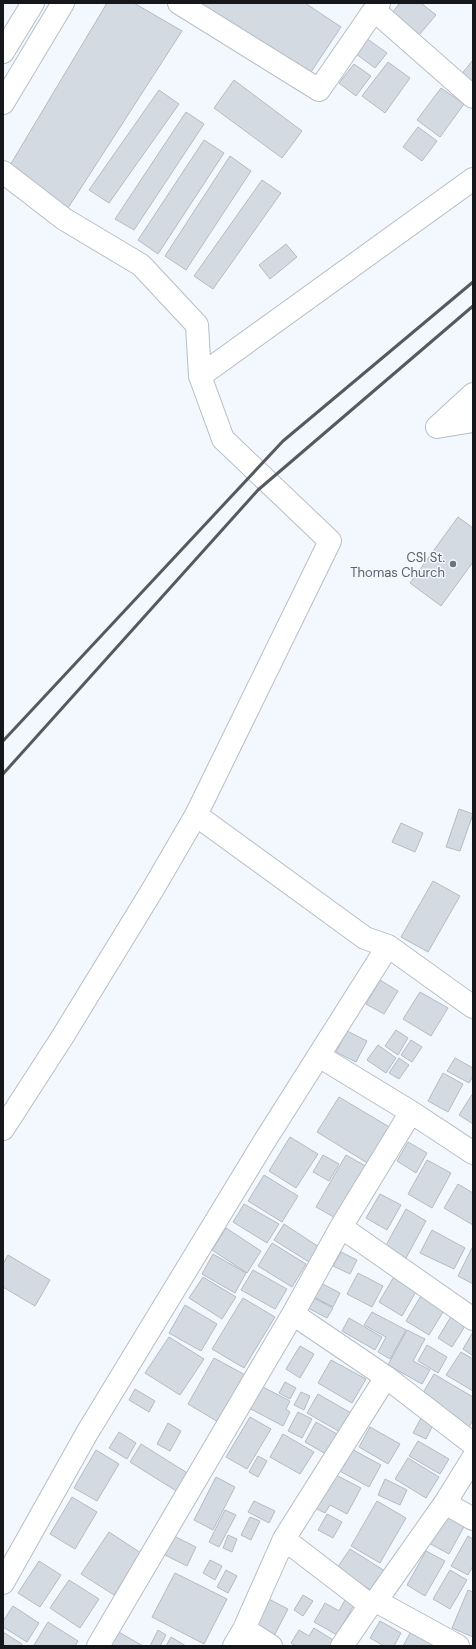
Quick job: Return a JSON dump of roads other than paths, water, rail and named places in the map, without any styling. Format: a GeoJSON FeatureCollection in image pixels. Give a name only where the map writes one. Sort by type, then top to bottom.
{"type":"FeatureCollection","features":[{"type":"Feature","properties":{"kind":"street"},"geometry":{"type":"LineString","coordinates":[[3,52],[33,3]]}},
{"type":"Feature","properties":{"kind":"street"},"geometry":{"type":"LineString","coordinates":[[3,103],[63,3]]}},
{"type":"Feature","properties":{"kind":"street"},"geometry":{"type":"LineString","coordinates":[[179,3],[319,90],[377,7],[473,97]]}},
{"type":"Feature","properties":{"kind":"street"},"geometry":{"type":"LineString","coordinates":[[3,172],[64,219],[141,265],[197,324],[200,376],[223,439],[330,541],[196,816],[67,1029],[3,1129]]}},
{"type":"Feature","properties":{"kind":"street"},"geometry":{"type":"LineString","coordinates":[[200,376],[473,179]]}},
{"type":"Feature","properties":{"kind":"street"},"geometry":{"type":"LineString","coordinates":[[473,394],[437,427],[473,420]]}},
{"type":"Feature","properties":{"kind":"street"},"geometry":{"type":"LineString","coordinates":[[196,816],[365,938],[388,946],[473,1007]]}},
{"type":"Feature","properties":{"kind":"street"},"geometry":{"type":"LineString","coordinates":[[3,1583],[87,1433],[264,1142],[388,946]]}},
{"type":"Feature","properties":{"kind":"street"},"geometry":{"type":"LineString","coordinates":[[319,1056],[411,1112],[473,1153]]}},
{"type":"Feature","properties":{"kind":"street"},"geometry":{"type":"LineString","coordinates":[[98,1646],[293,1314],[341,1227],[411,1112]]}},
{"type":"Feature","properties":{"kind":"street"},"geometry":{"type":"LineString","coordinates":[[341,1227],[473,1319]]}},
{"type":"Feature","properties":{"kind":"street"},"geometry":{"type":"LineString","coordinates":[[293,1314],[386,1377],[473,1444]]}},
{"type":"Feature","properties":{"kind":"street"},"geometry":{"type":"LineString","coordinates":[[272,1646],[239,1638],[284,1539],[386,1377]]}},
{"type":"Feature","properties":{"kind":"street"},"geometry":{"type":"LineString","coordinates":[[342,1646],[445,1503],[473,1458]]}},
{"type":"Feature","properties":{"kind":"street"},"geometry":{"type":"LineString","coordinates":[[445,1503],[473,1519]]}},
{"type":"Feature","properties":{"kind":"street"},"geometry":{"type":"LineString","coordinates":[[284,1539],[373,1603],[458,1646]]}},
{"type":"Feature","properties":{"kind":"railway"},"geometry":{"type":"LineString","coordinates":[[3,741],[283,441],[473,282]]}},
{"type":"Feature","properties":{"kind":"railway"},"geometry":{"type":"LineString","coordinates":[[3,774],[258,490],[473,306]]}},
{"type":"Feature","properties":{"kind":"place","name":"CSI St. Thomas Church"},"geometry":{"type":"Point","coordinates":[453,564]}}]}
